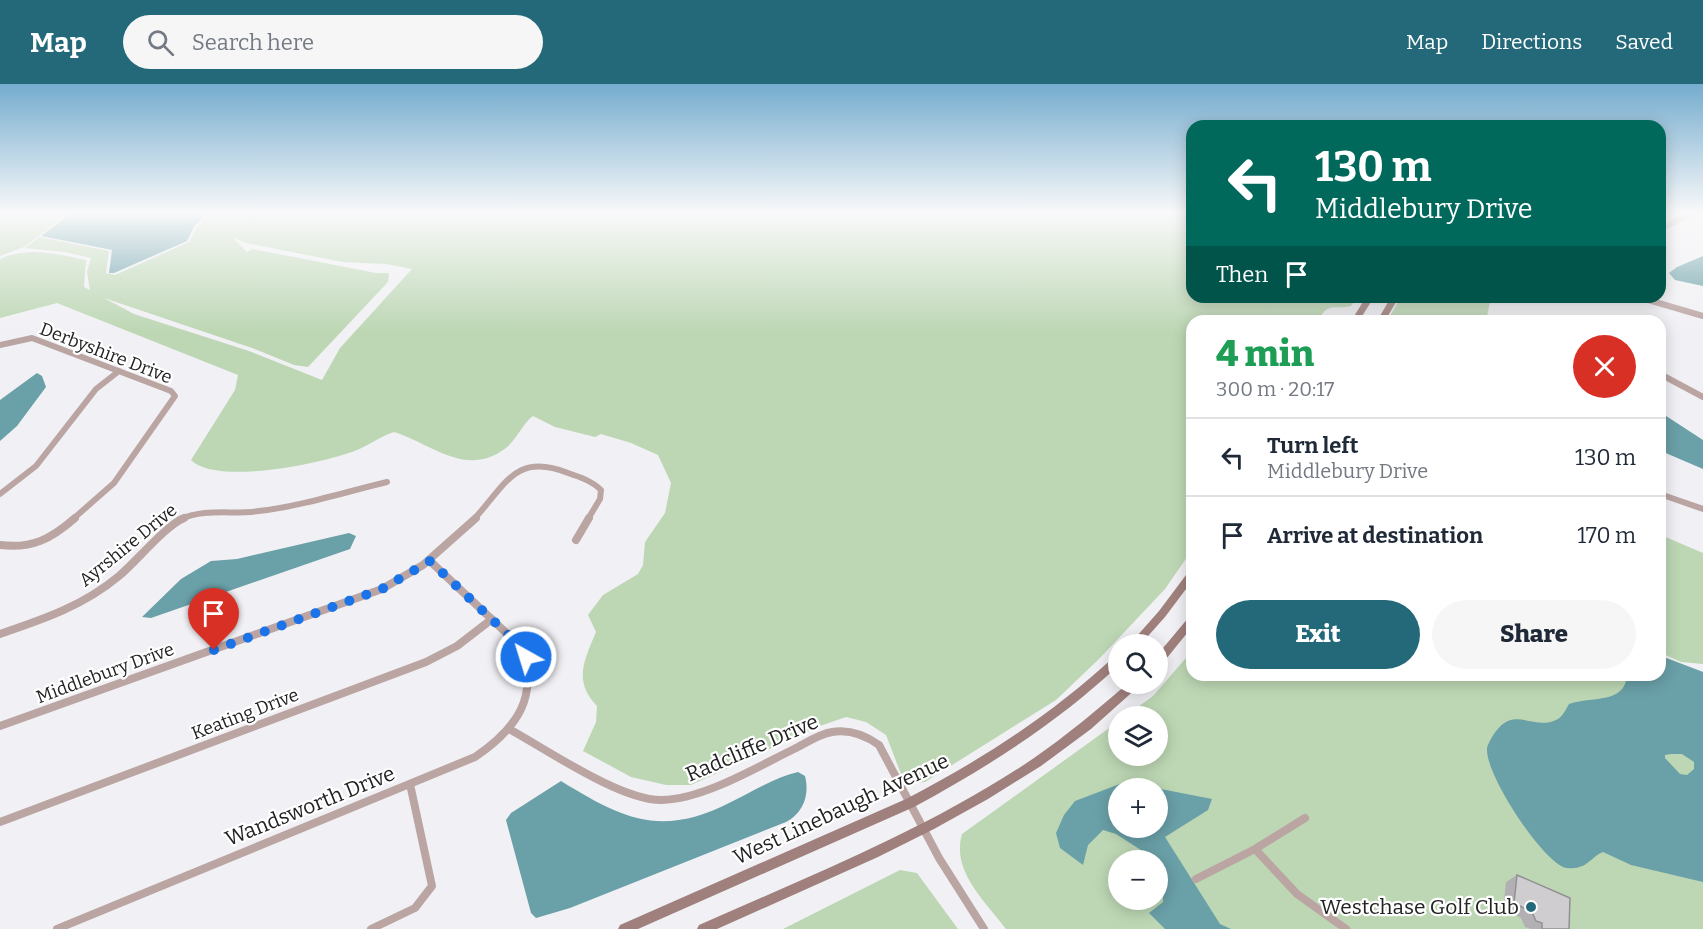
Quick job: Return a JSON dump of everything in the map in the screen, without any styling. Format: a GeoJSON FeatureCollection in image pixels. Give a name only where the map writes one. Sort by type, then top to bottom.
{"type":"FeatureCollection","features":[{"type":"Feature","properties":{"kind":"main road"},"geometry":{"type":"LineString","coordinates":[[1144,634],[1186,582]]}},
{"type":"Feature","properties":{"kind":"main road"},"geometry":{"type":"LineString","coordinates":[[1168,649],[1186,627]]}},
{"type":"Feature","properties":{"kind":"main road","name":"West Linebaugh Avenue"},"geometry":{"type":"LineString","coordinates":[[624,929],[910,803],[999,754],[1060,712],[1108,670]]}},
{"type":"Feature","properties":{"kind":"main road"},"geometry":{"type":"LineString","coordinates":[[703,929],[925,829],[983,798],[1056,750],[1122,694]]}},
{"type":"Feature","properties":{"kind":"street"},"geometry":{"type":"LineString","coordinates":[[1659,303],[1703,316]]}},
{"type":"Feature","properties":{"kind":"street","name":"Derbyshire Drive"},"geometry":{"type":"LineString","coordinates":[[0,345],[32,338],[171,391],[175,396],[114,483],[56,534],[22,548],[6,548],[0,545]]}},
{"type":"Feature","properties":{"kind":"street"},"geometry":{"type":"LineString","coordinates":[[0,494],[36,465],[96,389],[119,371]]}},
{"type":"Feature","properties":{"kind":"street"},"geometry":{"type":"LineString","coordinates":[[1666,377],[1703,397]]}},
{"type":"Feature","properties":{"kind":"street","name":"Middlebury Drive"},"geometry":{"type":"LineString","coordinates":[[0,726],[364,597],[398,581],[430,561],[465,532],[518,471],[527,465],[542,465],[595,484],[601,490],[600,500],[576,540]]}},
{"type":"Feature","properties":{"kind":"street","name":"Ayrshire Drive"},"geometry":{"type":"LineString","coordinates":[[0,634],[52,616],[82,602],[117,579],[179,520],[189,514],[261,511],[387,482]]}},
{"type":"Feature","properties":{"kind":"street"},"geometry":{"type":"LineString","coordinates":[[1666,496],[1703,509]]}},
{"type":"Feature","properties":{"kind":"street"},"geometry":{"type":"LineString","coordinates":[[410,784],[475,757],[494,744],[509,729],[527,697],[531,681],[529,668],[520,646],[430,561]]}},
{"type":"Feature","properties":{"kind":"street","name":"Keating Drive"},"geometry":{"type":"LineString","coordinates":[[0,822],[426,662],[457,646],[492,619]]}},
{"type":"Feature","properties":{"kind":"street","name":"Radcliffe Drive"},"geometry":{"type":"LineString","coordinates":[[509,729],[629,793],[661,800],[694,794],[830,732],[852,730],[866,735],[879,745],[939,858],[984,929]]}},
{"type":"Feature","properties":{"kind":"street","name":"Wandsworth Drive"},"geometry":{"type":"LineString","coordinates":[[57,929],[410,784],[432,886],[429,895],[416,909],[371,929]]}},
{"type":"Feature","properties":{"kind":"street"},"geometry":{"type":"LineString","coordinates":[[1196,879],[1256,849],[1305,818]]}},
{"type":"Feature","properties":{"kind":"street"},"geometry":{"type":"LineString","coordinates":[[1256,849],[1270,869],[1298,894],[1346,929]]}},
{"type":"Feature","properties":{"kind":"green space"},"geometry":{"type":"Polygon","coordinates":[[[46,252],[86,260],[84,287],[90,290],[87,272],[91,258],[67,252],[109,252],[106,273],[115,275],[166,252],[271,252],[376,273],[389,273],[388,282],[308,367],[294,365],[252,348],[104,298],[134,314],[249,351],[322,380],[340,348],[412,269],[386,264],[343,262],[294,252],[1186,252],[1186,303],[1353,303],[1351,306],[1327,309],[1322,315],[1186,315],[1186,559],[1165,589],[1123,634],[1108,634],[1108,649],[1056,700],[925,782],[916,783],[906,772],[901,774],[886,735],[866,722],[846,717],[820,726],[691,785],[666,785],[631,777],[583,751],[596,722],[597,706],[585,688],[583,679],[585,662],[596,632],[588,615],[603,595],[638,574],[643,565],[645,542],[665,513],[671,483],[658,455],[631,443],[601,434],[595,437],[555,427],[533,416],[506,448],[477,460],[464,460],[450,456],[394,432],[357,450],[297,466],[246,472],[204,468],[191,460],[235,390],[238,375],[57,303],[0,318],[0,259],[21,253],[46,252]]]}},
{"type":"Feature","properties":{"kind":"green space"},"geometry":{"type":"Polygon","coordinates":[[[1398,303],[1490,303],[1487,315],[1390,315],[1398,303]]]}},
{"type":"Feature","properties":{"kind":"green space"},"geometry":{"type":"Polygon","coordinates":[[[1666,537],[1703,553],[1703,664],[1681,662],[1666,655],[1666,537]]]}},
{"type":"Feature","properties":{"kind":"green space","name":"Westchase Golf Club"},"geometry":{"type":"Polygon","coordinates":[[[1186,658],[1186,681],[1666,681],[1666,658],[1703,672],[1703,929],[1006,929],[972,885],[966,873],[961,861],[962,834],[1108,729],[1108,766],[1168,766],[1168,706],[1139,706],[1155,694],[1168,694],[1168,679],[1186,658]]]}},
{"type":"Feature","properties":{"kind":"green space"},"geometry":{"type":"Polygon","coordinates":[[[900,870],[917,873],[958,929],[783,929],[900,870]]]}},
{"type":"Feature","properties":{"kind":"water"},"geometry":{"type":"Polygon","coordinates":[[[112,252],[161,252],[114,273],[109,273],[112,252]]]}},
{"type":"Feature","properties":{"kind":"water"},"geometry":{"type":"Polygon","coordinates":[[[1703,256],[1703,286],[1675,280],[1669,273],[1677,267],[1703,256]]]}},
{"type":"Feature","properties":{"kind":"water"},"geometry":{"type":"Polygon","coordinates":[[[37,373],[42,376],[46,387],[17,426],[0,441],[0,400],[37,373]]]}},
{"type":"Feature","properties":{"kind":"water"},"geometry":{"type":"Polygon","coordinates":[[[1666,416],[1703,440],[1703,469],[1666,453],[1666,416]]]}},
{"type":"Feature","properties":{"kind":"water"},"geometry":{"type":"Polygon","coordinates":[[[349,533],[356,536],[350,549],[151,618],[142,617],[181,579],[211,561],[237,559],[349,533]]]}},
{"type":"Feature","properties":{"kind":"water"},"geometry":{"type":"Polygon","coordinates":[[[1666,658],[1703,672],[1703,882],[1631,865],[1603,852],[1580,867],[1567,868],[1557,863],[1529,833],[1515,813],[1493,772],[1488,756],[1488,745],[1505,723],[1522,720],[1539,723],[1558,719],[1569,704],[1605,698],[1620,691],[1626,681],[1666,681],[1666,658]],[[1682,754],[1665,755],[1665,758],[1680,774],[1687,775],[1694,769],[1694,762],[1682,754]]]}},
{"type":"Feature","properties":{"kind":"water"},"geometry":{"type":"Polygon","coordinates":[[[798,772],[805,776],[806,797],[797,814],[786,822],[570,908],[536,918],[531,913],[506,820],[511,813],[561,781],[624,814],[663,821],[684,819],[706,813],[772,781],[798,772]]]}},
{"type":"Feature","properties":{"kind":"water"},"geometry":{"type":"Polygon","coordinates":[[[1108,788],[1108,832],[1103,830],[1088,845],[1083,865],[1060,848],[1056,833],[1064,815],[1075,801],[1108,788]]]}},
{"type":"Feature","properties":{"kind":"water"},"geometry":{"type":"Polygon","coordinates":[[[1168,790],[1212,799],[1208,810],[1168,835],[1168,790]]]}},
{"type":"Feature","properties":{"kind":"water"},"geometry":{"type":"Polygon","coordinates":[[[1122,838],[1166,838],[1220,924],[1231,929],[1165,929],[1149,913],[1153,910],[1168,910],[1168,850],[1141,850],[1122,838]]]}},
{"type":"Feature","properties":{"kind":"building"},"geometry":{"type":"Polygon","coordinates":[[[1517,875],[1570,898],[1569,929],[1542,929],[1542,923],[1536,921],[1532,912],[1514,903],[1517,875]]]}},
{"type":"Feature","properties":{"kind":"place","name":"Westchase Golf Club"},"geometry":{"type":"Point","coordinates":[1531,907]}},
{"type":"Feature","properties":{"kind":"route"},"geometry":{"type":"LineString","coordinates":[[214,650],[364,597],[398,581],[430,561],[520,646],[526,657]]}}]}
